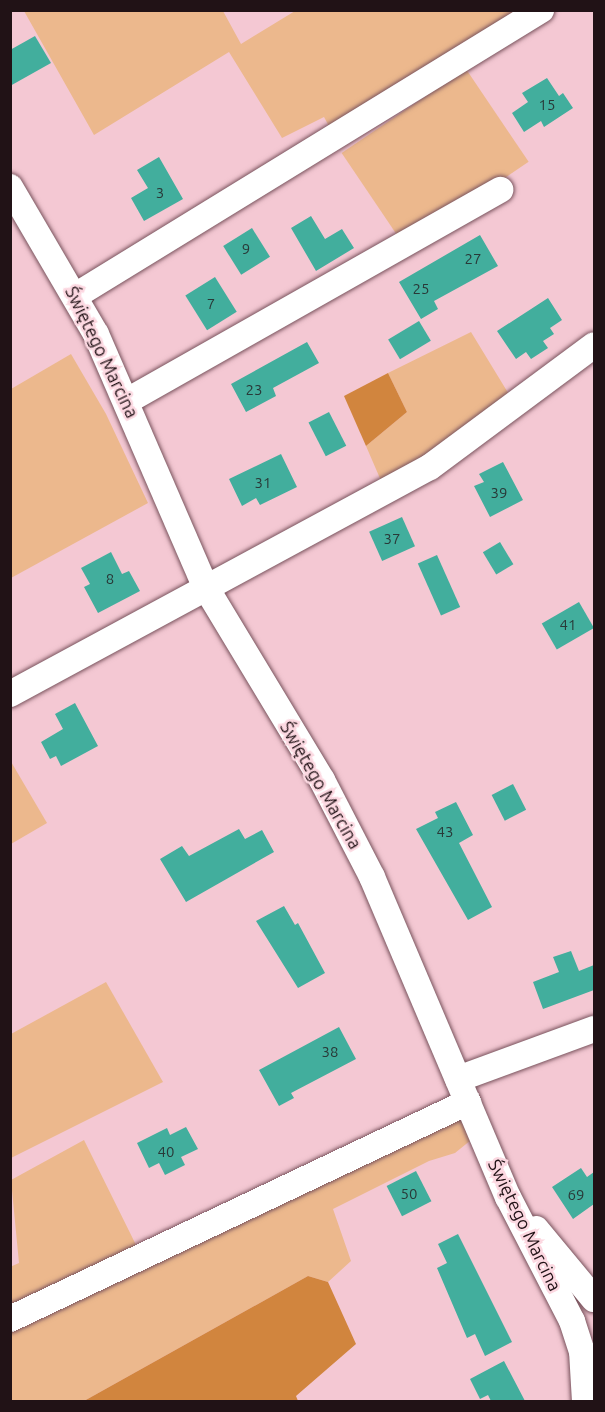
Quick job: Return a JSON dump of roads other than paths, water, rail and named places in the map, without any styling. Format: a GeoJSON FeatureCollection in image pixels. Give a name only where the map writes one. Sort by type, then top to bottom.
{"type":"FeatureCollection","features":[{"type":"Feature","properties":{"kind":"street"},"geometry":{"type":"LineString","coordinates":[[75,296],[541,10]]}},
{"type":"Feature","properties":{"kind":"street","name":"Świętego Marcina"},"geometry":{"type":"LineString","coordinates":[[10,187],[75,296],[127,401],[205,586],[342,816],[508,1197],[572,1321],[582,1351],[585,1401]]}},
{"type":"Feature","properties":{"kind":"street"},"geometry":{"type":"LineString","coordinates":[[127,401],[500,190]]}},
{"type":"Feature","properties":{"kind":"street"},"geometry":{"type":"LineString","coordinates":[[10,694],[205,586],[430,467],[594,345]]}},
{"type":"Feature","properties":{"kind":"street"},"geometry":{"type":"LineString","coordinates":[[458,1078],[594,1029]]}},
{"type":"Feature","properties":{"kind":"street"},"geometry":{"type":"LineString","coordinates":[[10,1319],[468,1102]]}},
{"type":"Feature","properties":{"kind":"street"},"geometry":{"type":"LineString","coordinates":[[508,1197],[594,1299]]}}]}
